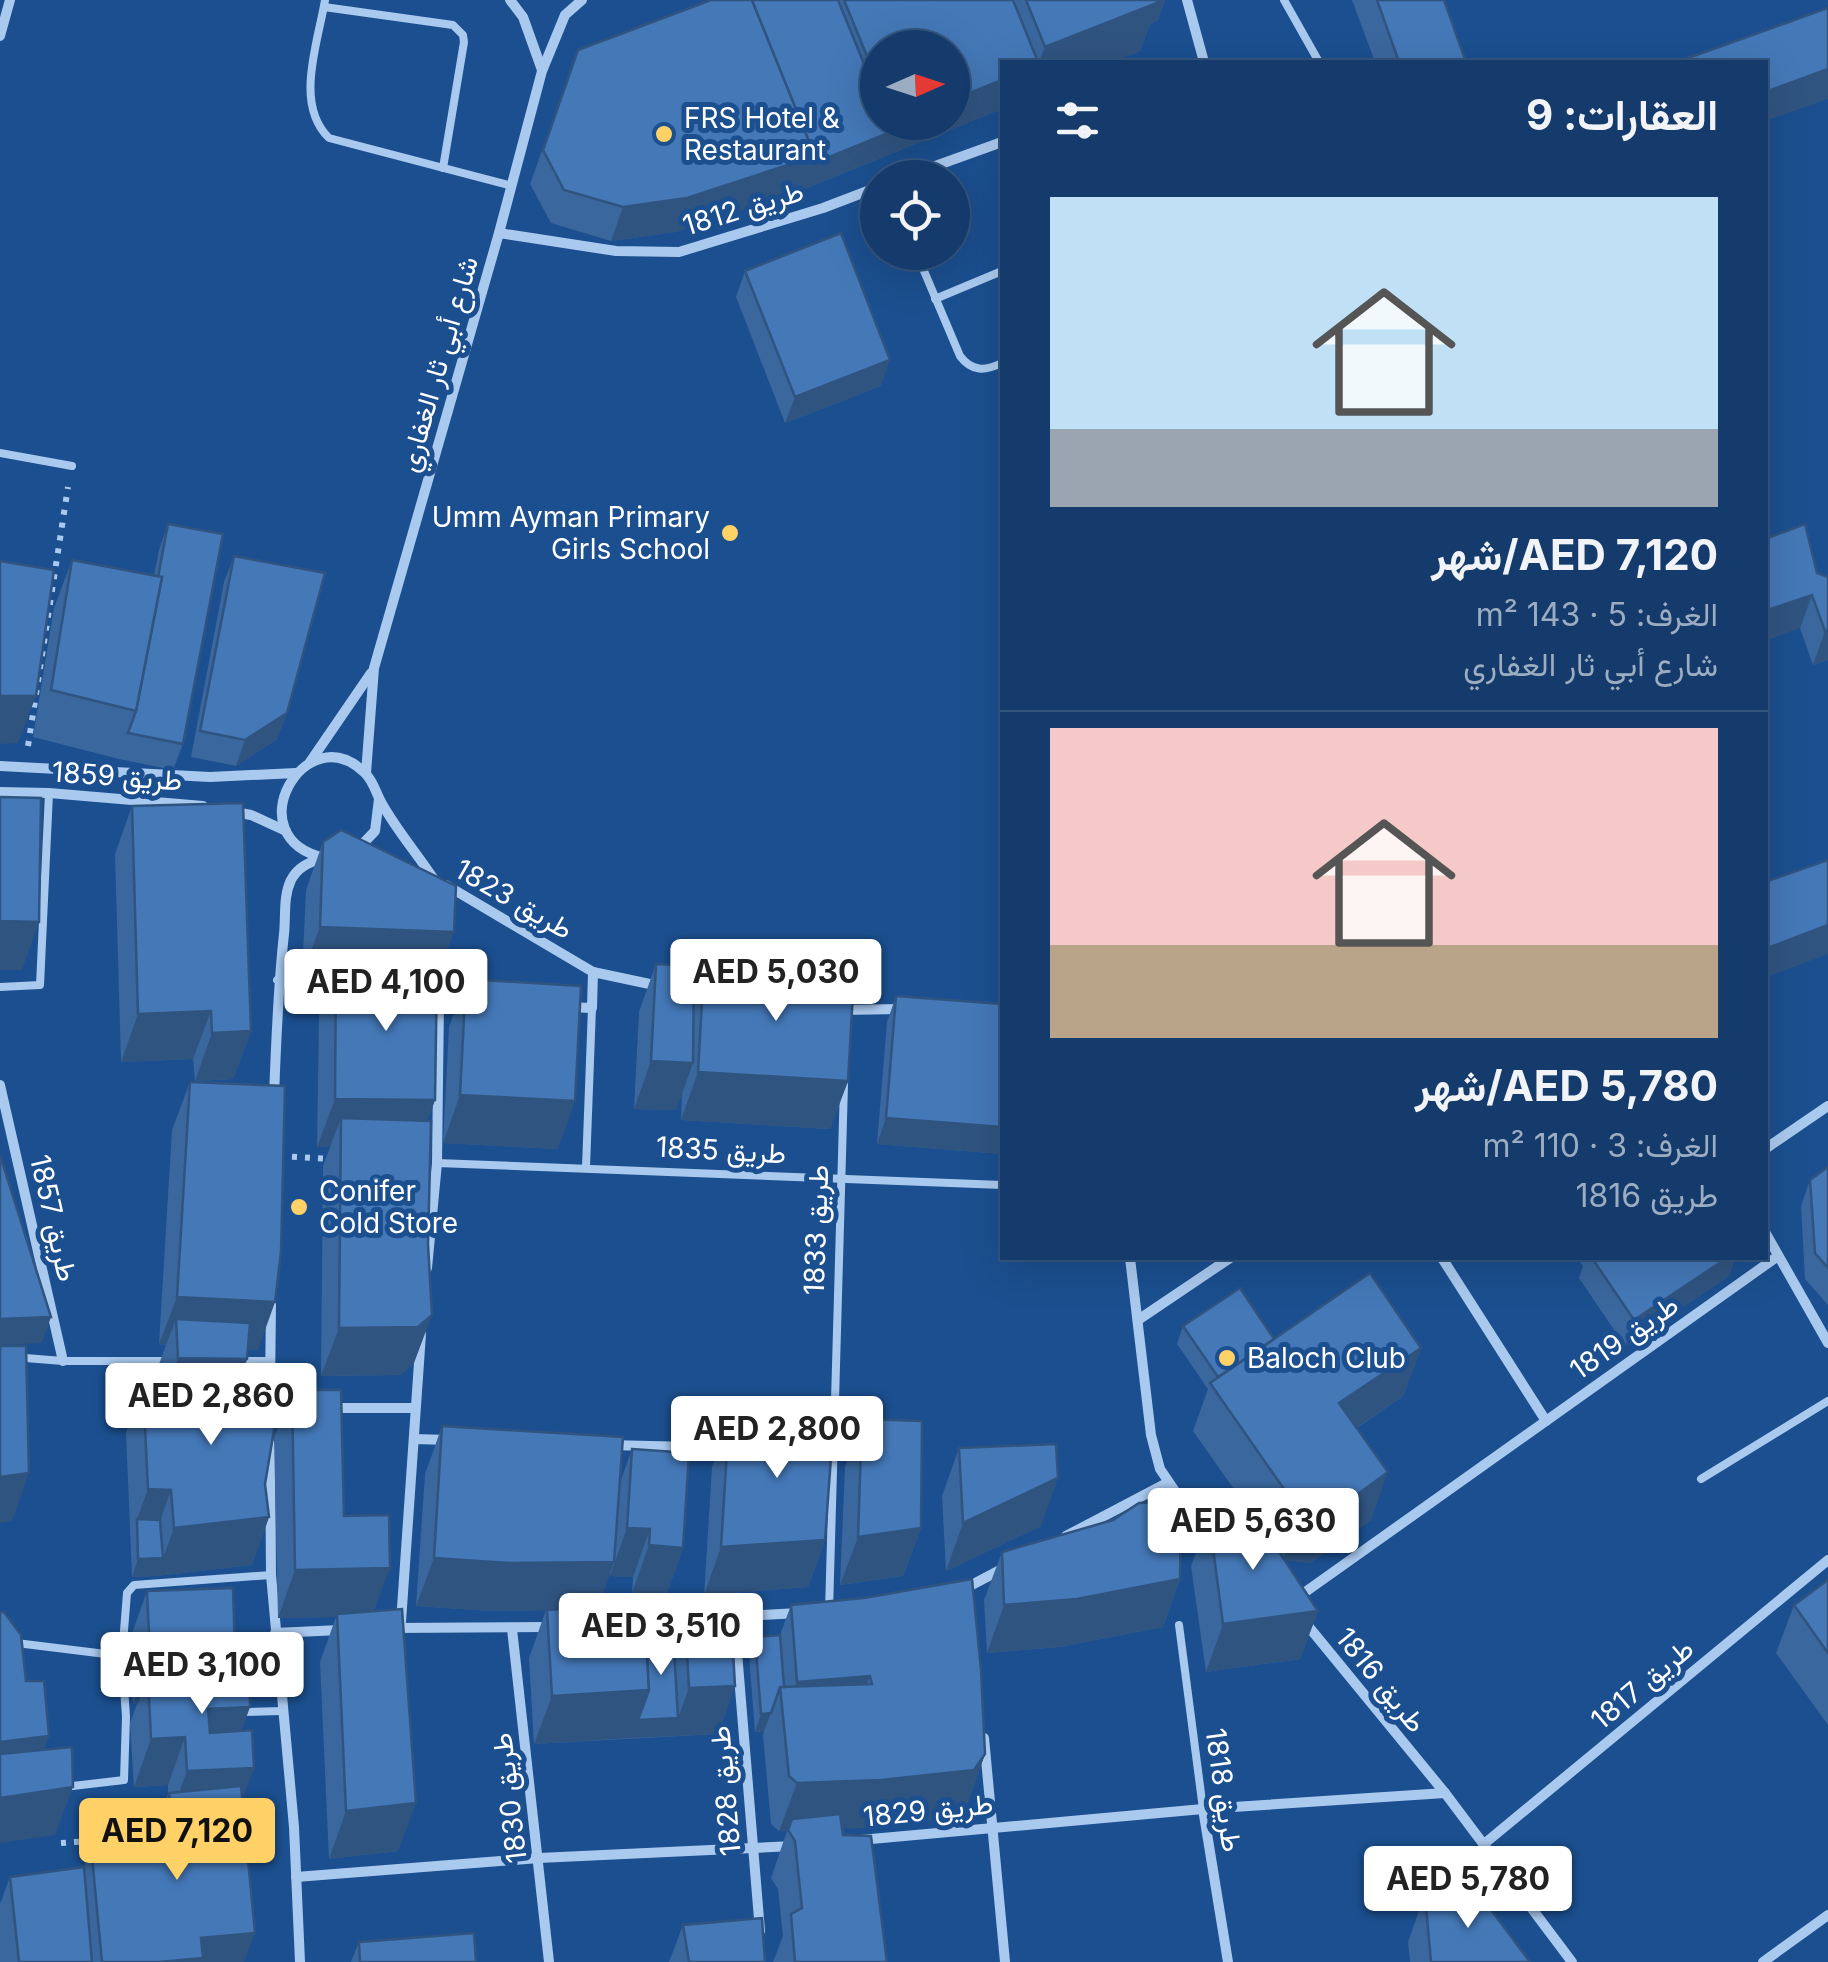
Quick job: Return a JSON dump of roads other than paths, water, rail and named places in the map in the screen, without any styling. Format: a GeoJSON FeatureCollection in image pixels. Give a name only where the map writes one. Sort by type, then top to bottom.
{"type":"FeatureCollection","features":[{"type":"Feature","properties":{"kind":"street"},"geometry":{"type":"LineString","coordinates":[[0,36],[10,0]]}},
{"type":"Feature","properties":{"kind":"street"},"geometry":{"type":"LineString","coordinates":[[510,0],[523,18],[542,71]]}},
{"type":"Feature","properties":{"kind":"street","name":"شارع أبي ثار الغفاري"},"geometry":{"type":"LineString","coordinates":[[366,773],[374,668],[542,71],[565,15],[582,0]]}},
{"type":"Feature","properties":{"kind":"street"},"geometry":{"type":"LineString","coordinates":[[1187,0],[1203,60]]}},
{"type":"Feature","properties":{"kind":"street"},"geometry":{"type":"LineString","coordinates":[[952,160],[1000,143]]}},
{"type":"Feature","properties":{"kind":"street","name":"طريق 1812"},"geometry":{"type":"LineString","coordinates":[[499,232],[616,251],[679,252],[860,194]]}},
{"type":"Feature","properties":{"kind":"street","name":"شارع أبي ثار الغفاري"},"geometry":{"type":"LineString","coordinates":[[309,763],[374,668]]}},
{"type":"Feature","properties":{"kind":"street"},"geometry":{"type":"LineString","coordinates":[[322,858],[296,844],[286,831],[282,800],[296,773],[309,763],[339,759],[366,773],[379,799],[433,878]]}},
{"type":"Feature","properties":{"kind":"street","name":"طريق 1859"},"geometry":{"type":"LineString","coordinates":[[0,766],[210,777],[296,773]]}},
{"type":"Feature","properties":{"kind":"street","name":"طريق 1859"},"geometry":{"type":"LineString","coordinates":[[0,792],[199,805],[250,815],[286,831]]}},
{"type":"Feature","properties":{"kind":"street"},"geometry":{"type":"LineString","coordinates":[[353,853],[375,830],[379,799]]}},
{"type":"Feature","properties":{"kind":"street"},"geometry":{"type":"LineString","coordinates":[[272,1156],[278,980],[288,888],[303,865],[353,853],[369,858]]}},
{"type":"Feature","properties":{"kind":"street","name":"طريق 1823"},"geometry":{"type":"LineString","coordinates":[[417,873],[433,878],[592,972],[670,989]]}},
{"type":"Feature","properties":{"kind":"street","name":"طريق 1823"},"geometry":{"type":"LineString","coordinates":[[592,972],[592,1008]]}},
{"type":"Feature","properties":{"kind":"street"},"geometry":{"type":"LineString","coordinates":[[426,1276],[437,1163],[439,1001],[477,1002]]}},
{"type":"Feature","properties":{"kind":"street"},"geometry":{"type":"LineString","coordinates":[[554,1006],[592,1008]]}},
{"type":"Feature","properties":{"kind":"street"},"geometry":{"type":"LineString","coordinates":[[830,1010],[906,1009]]}},
{"type":"Feature","properties":{"kind":"street","name":"طريق 1857"},"geometry":{"type":"LineString","coordinates":[[0,1085],[64,1360]]}},
{"type":"Feature","properties":{"kind":"street"},"geometry":{"type":"LineString","coordinates":[[1768,1147],[1828,1106]]}},
{"type":"Feature","properties":{"kind":"street"},"geometry":{"type":"LineString","coordinates":[[1768,1238],[1828,1344]]}},
{"type":"Feature","properties":{"kind":"street","name":"طريق 1819"},"geometry":{"type":"LineString","coordinates":[[1289,1603],[1778,1256]]}},
{"type":"Feature","properties":{"kind":"street"},"geometry":{"type":"LineString","coordinates":[[1130,1260],[1154,1452],[1176,1494],[1229,1531]]}},
{"type":"Feature","properties":{"kind":"street"},"geometry":{"type":"LineString","coordinates":[[1138,1320],[1227,1260]]}},
{"type":"Feature","properties":{"kind":"street"},"geometry":{"type":"LineString","coordinates":[[1443,1260],[1546,1421]]}},
{"type":"Feature","properties":{"kind":"street"},"geometry":{"type":"LineString","coordinates":[[270,1408],[271,1286]]}},
{"type":"Feature","properties":{"kind":"street"},"geometry":{"type":"LineString","coordinates":[[400,1628],[423,1314]]}},
{"type":"Feature","properties":{"kind":"street"},"geometry":{"type":"LineString","coordinates":[[324,1408],[414,1408]]}},
{"type":"Feature","properties":{"kind":"street"},"geometry":{"type":"LineString","coordinates":[[270,1437],[271,1575],[294,1827],[300,1962]]}},
{"type":"Feature","properties":{"kind":"street"},"geometry":{"type":"LineString","coordinates":[[414,1439],[454,1440]]}},
{"type":"Feature","properties":{"kind":"street"},"geometry":{"type":"LineString","coordinates":[[593,1444],[753,1449]]}},
{"type":"Feature","properties":{"kind":"street"},"geometry":{"type":"LineString","coordinates":[[813,1450],[833,1451]]}},
{"type":"Feature","properties":{"kind":"street"},"geometry":{"type":"LineString","coordinates":[[1050,1545],[1167,1483]]}},
{"type":"Feature","properties":{"kind":"street","name":"طريق 1817"},"geometry":{"type":"LineString","coordinates":[[1484,1844],[1828,1560]]}},
{"type":"Feature","properties":{"kind":"street"},"geometry":{"type":"LineString","coordinates":[[949,1594],[1016,1562]]}},
{"type":"Feature","properties":{"kind":"street"},"geometry":{"type":"LineString","coordinates":[[966,1588],[968,1608]]}},
{"type":"Feature","properties":{"kind":"street","name":"طريق 1816"},"geometry":{"type":"LineString","coordinates":[[1279,1590],[1445,1793],[1572,1962]]}},
{"type":"Feature","properties":{"kind":"street"},"geometry":{"type":"LineString","coordinates":[[715,1617],[846,1610]]}},
{"type":"Feature","properties":{"kind":"street","name":"طريق 1828"},"geometry":{"type":"LineString","coordinates":[[734,1616],[762,1944]]}},
{"type":"Feature","properties":{"kind":"street"},"geometry":{"type":"LineString","coordinates":[[623,1622],[697,1618]]}},
{"type":"Feature","properties":{"kind":"street"},"geometry":{"type":"LineString","coordinates":[[382,1628],[568,1626]]}},
{"type":"Feature","properties":{"kind":"street","name":"طريق 1830"},"geometry":{"type":"LineString","coordinates":[[512,1629],[549,1962]]}},
{"type":"Feature","properties":{"kind":"street"},"geometry":{"type":"LineString","coordinates":[[275,1634],[346,1630]]}},
{"type":"Feature","properties":{"kind":"street"},"geometry":{"type":"LineString","coordinates":[[982,1727],[1005,1962]]}},
{"type":"Feature","properties":{"kind":"street","name":"طريق 1829"},"geometry":{"type":"LineString","coordinates":[[846,1841],[1204,1809],[1445,1793]]}},
{"type":"Feature","properties":{"kind":"street","name":"طريق 1818"},"geometry":{"type":"LineString","coordinates":[[1204,1809],[1228,1962]]}},
{"type":"Feature","properties":{"kind":"street"},"geometry":{"type":"LineString","coordinates":[[296,1877],[539,1858],[808,1845]]}},
{"type":"Feature","properties":{"kind":"street"},"geometry":{"type":"LineString","coordinates":[[1763,1962],[1828,1915]]}},
{"type":"Feature","properties":{"kind":"lane"},"geometry":{"type":"LineString","coordinates":[[1284,0],[1319,60]]}},
{"type":"Feature","properties":{"kind":"lane"},"geometry":{"type":"LineString","coordinates":[[444,168],[464,42],[459,29],[324,4],[310,103],[320,129],[329,138],[512,186]]}},
{"type":"Feature","properties":{"kind":"lane"},"geometry":{"type":"LineString","coordinates":[[923,270],[968,366],[979,370],[1000,364]]}},
{"type":"Feature","properties":{"kind":"lane"},"geometry":{"type":"LineString","coordinates":[[935,299],[1000,273]]}},
{"type":"Feature","properties":{"kind":"lane"},"geometry":{"type":"LineString","coordinates":[[0,454],[72,466]]}},
{"type":"Feature","properties":{"kind":"lane"},"geometry":{"type":"LineString","coordinates":[[0,987],[40,986],[48,793]]}},
{"type":"Feature","properties":{"kind":"lane"},"geometry":{"type":"LineString","coordinates":[[278,980],[307,991],[345,994]]}},
{"type":"Feature","properties":{"kind":"lane"},"geometry":{"type":"LineString","coordinates":[[420,1000],[439,1001]]}},
{"type":"Feature","properties":{"kind":"lane","name":"طريق 1823"},"geometry":{"type":"LineString","coordinates":[[586,1166],[592,1008]]}},
{"type":"Feature","properties":{"kind":"lane"},"geometry":{"type":"LineString","coordinates":[[846,1029],[847,1010]]}},
{"type":"Feature","properties":{"kind":"lane","name":"طريق 1833"},"geometry":{"type":"LineString","coordinates":[[830,1611],[845,1066]]}},
{"type":"Feature","properties":{"kind":"lane","name":"طريق 1835"},"geometry":{"type":"LineString","coordinates":[[437,1163],[1000,1185]]}},
{"type":"Feature","properties":{"kind":"lane"},"geometry":{"type":"LineString","coordinates":[[0,1356],[176,1361]]}},
{"type":"Feature","properties":{"kind":"lane"},"geometry":{"type":"LineString","coordinates":[[233,1361],[271,1361]]}},
{"type":"Feature","properties":{"kind":"lane"},"geometry":{"type":"LineString","coordinates":[[1700,1479],[1828,1401]]}},
{"type":"Feature","properties":{"kind":"lane"},"geometry":{"type":"LineString","coordinates":[[53,1788],[124,1780],[126,1717],[122,1656],[127,1593],[134,1586],[271,1575]]}},
{"type":"Feature","properties":{"kind":"lane","name":"طريق 1818"},"geometry":{"type":"LineString","coordinates":[[1179,1625],[1204,1809]]}},
{"type":"Feature","properties":{"kind":"lane"},"geometry":{"type":"LineString","coordinates":[[0,1641],[122,1656]]}},
{"type":"Feature","properties":{"kind":"lane"},"geometry":{"type":"LineString","coordinates":[[224,1713],[282,1711]]}},
{"type":"Feature","properties":{"kind":"lane"},"geometry":{"type":"LineString","coordinates":[[126,1717],[146,1716]]}},
{"type":"Feature","properties":{"kind":"place","name":"FRS Hotel & Restaurant"},"geometry":{"type":"Point","coordinates":[664,134]}},
{"type":"Feature","properties":{"kind":"place","name":"Umm Ayman Primary Girls School"},"geometry":{"type":"Point","coordinates":[730,533]}},
{"type":"Feature","properties":{"kind":"place","name":"Conifer Cold Store"},"geometry":{"type":"Point","coordinates":[299,1207]}},
{"type":"Feature","properties":{"kind":"place","name":"Baloch Club"},"geometry":{"type":"Point","coordinates":[1227,1358]}}]}
